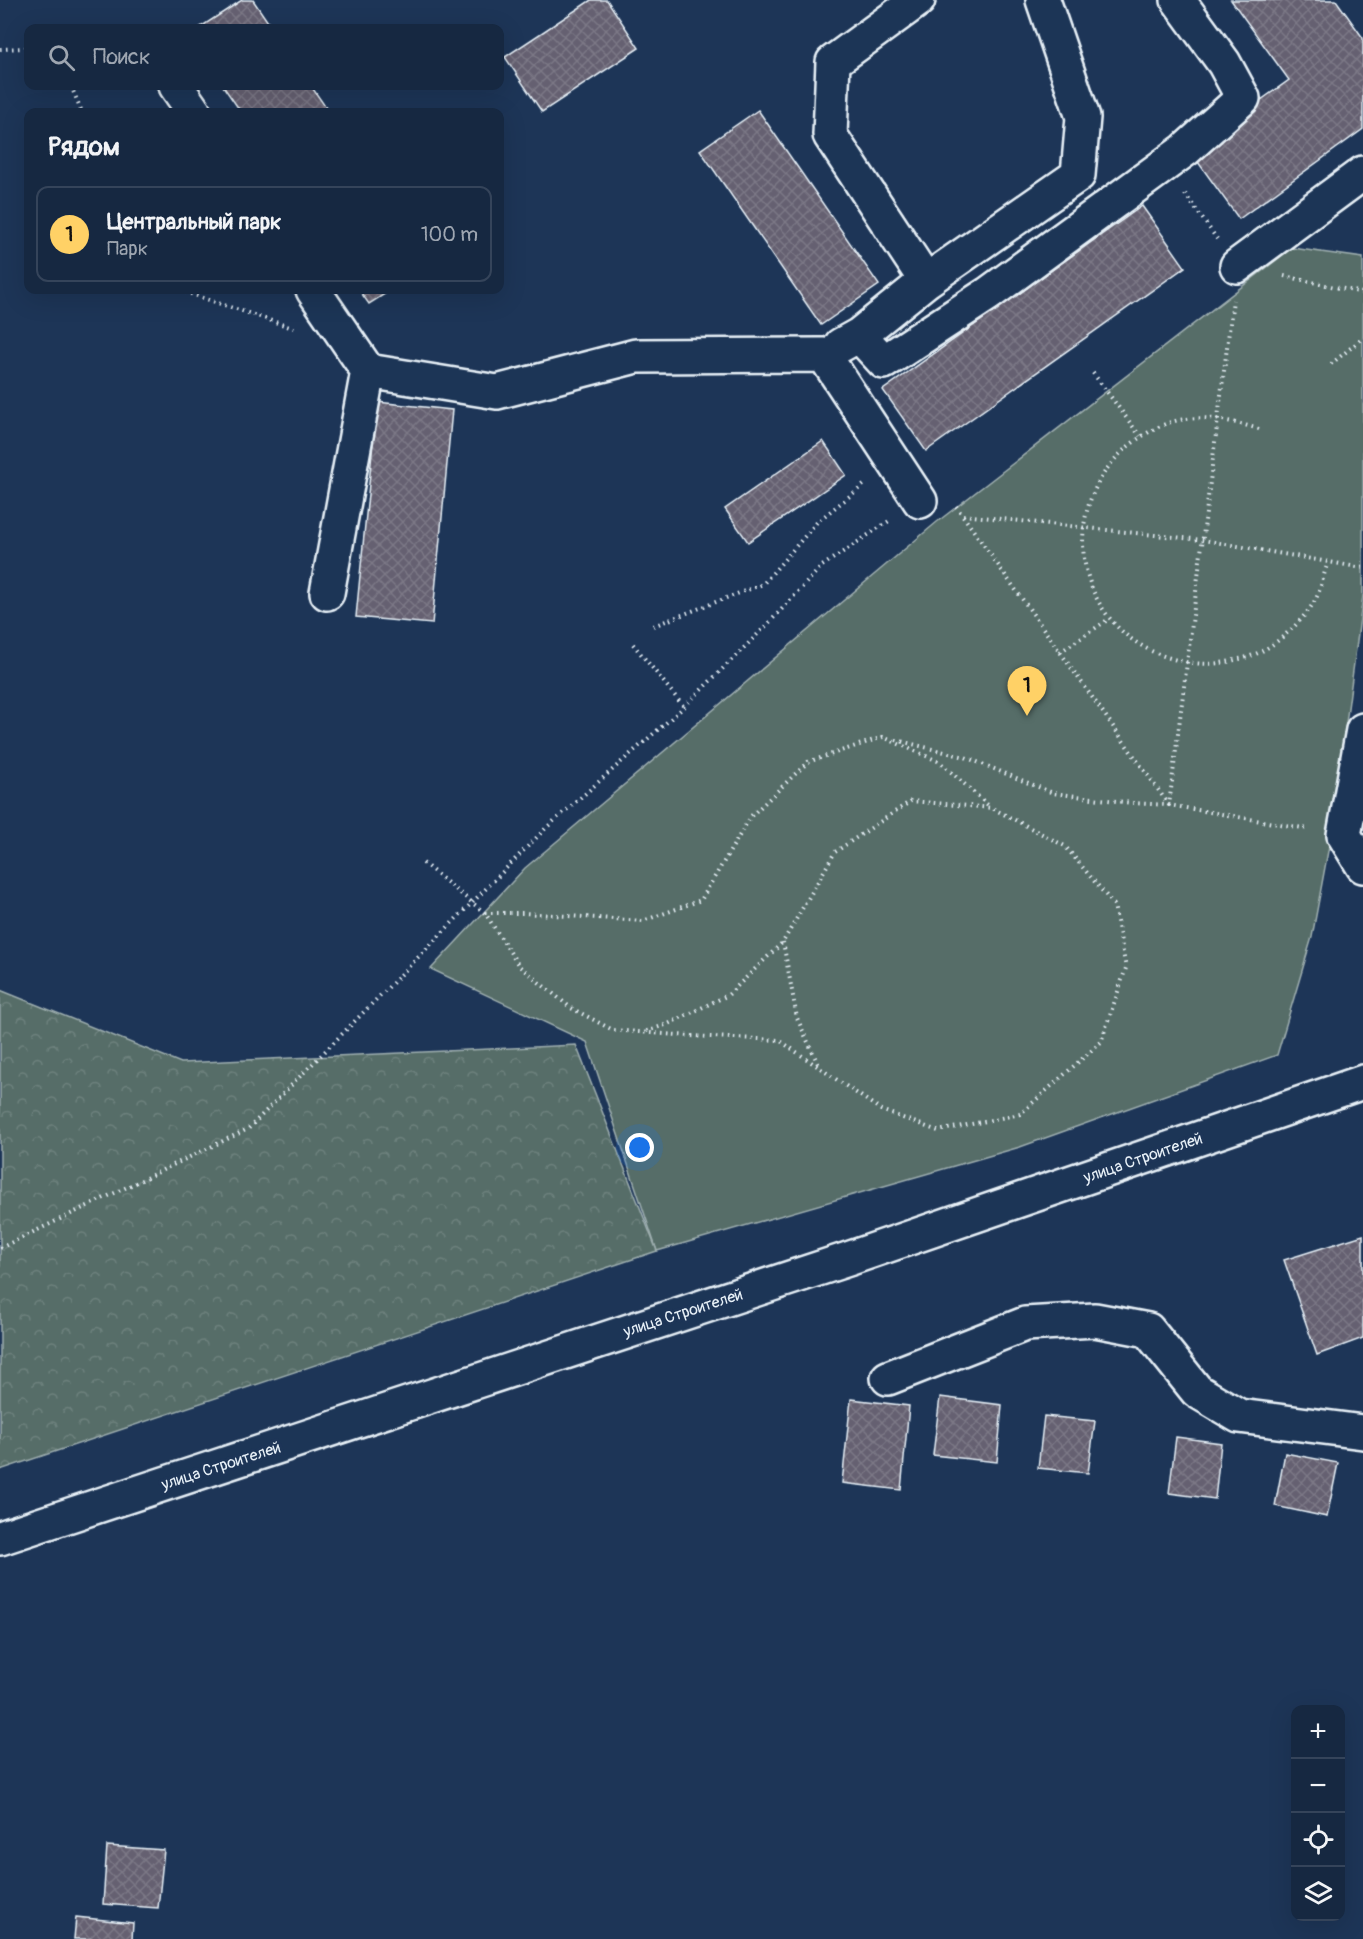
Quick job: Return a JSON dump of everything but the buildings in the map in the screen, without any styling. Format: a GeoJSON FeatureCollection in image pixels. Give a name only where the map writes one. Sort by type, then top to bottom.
{"type":"FeatureCollection","features":[{"type":"Feature","properties":{"kind":"main road"},"geometry":{"type":"LineString","coordinates":[[918,0],[833,62],[830,135],[926,281]]}},
{"type":"Feature","properties":{"kind":"main road"},"geometry":{"type":"LineString","coordinates":[[368,371],[497,392],[636,356],[824,355],[859,335],[926,281],[1078,175],[1083,117],[1043,0]]}},
{"type":"Feature","properties":{"kind":"main road"},"geometry":{"type":"LineString","coordinates":[[859,335],[884,362],[988,294],[1185,150],[1243,98],[1224,63],[1178,0]]}},
{"type":"Feature","properties":{"kind":"main road"},"geometry":{"type":"LineString","coordinates":[[179,90],[191,108]]}},
{"type":"Feature","properties":{"kind":"main road"},"geometry":{"type":"LineString","coordinates":[[1237,266],[1363,173]]}},
{"type":"Feature","properties":{"kind":"main road"},"geometry":{"type":"LineString","coordinates":[[316,294],[368,371],[327,593]]}},
{"type":"Feature","properties":{"kind":"main road"},"geometry":{"type":"LineString","coordinates":[[824,355],[894,462],[936,500]]}},
{"type":"Feature","properties":{"kind":"main road"},"geometry":{"type":"LineString","coordinates":[[1363,730],[1344,835],[1363,866]]}},
{"type":"Feature","properties":{"kind":"main road","name":"улица Строителей"},"geometry":{"type":"LineString","coordinates":[[0,1538],[848,1259],[1363,1082]]}},
{"type":"Feature","properties":{"kind":"main road"},"geometry":{"type":"LineString","coordinates":[[888,1378],[1025,1324],[1095,1320],[1148,1330],[1197,1391],[1239,1416],[1363,1432]]}},
{"type":"Feature","properties":{"kind":"path"},"geometry":{"type":"LineString","coordinates":[[0,49],[24,48]]}},
{"type":"Feature","properties":{"kind":"path"},"geometry":{"type":"LineString","coordinates":[[73,90],[80,108]]}},
{"type":"Feature","properties":{"kind":"path"},"geometry":{"type":"LineString","coordinates":[[1164,165],[1237,266],[1363,293]]}},
{"type":"Feature","properties":{"kind":"path"},"geometry":{"type":"LineString","coordinates":[[1169,805],[1237,266]]}},
{"type":"Feature","properties":{"kind":"path"},"geometry":{"type":"LineString","coordinates":[[191,294],[299,330]]}},
{"type":"Feature","properties":{"kind":"path"},"geometry":{"type":"LineString","coordinates":[[1331,364],[1363,338]]}},
{"type":"Feature","properties":{"kind":"path"},"geometry":{"type":"LineString","coordinates":[[1093,373],[1140,436]]}},
{"type":"Feature","properties":{"kind":"path"},"geometry":{"type":"LineString","coordinates":[[1259,429],[1218,418],[1178,420],[1140,436],[1109,464],[1089,501],[1082,542],[1089,582],[1109,619],[1139,646],[1176,662],[1216,665],[1255,655],[1289,633],[1314,602],[1328,563]]}},
{"type":"Feature","properties":{"kind":"path"},"geometry":{"type":"LineString","coordinates":[[653,626],[763,584],[818,521],[894,462]]}},
{"type":"Feature","properties":{"kind":"path"},"geometry":{"type":"LineString","coordinates":[[0,1248],[248,1129],[546,828],[684,707],[768,624],[822,566],[936,500],[962,515],[1203,540],[1363,568]]}},
{"type":"Feature","properties":{"kind":"path"},"geometry":{"type":"LineString","coordinates":[[962,515],[1169,805]]}},
{"type":"Feature","properties":{"kind":"path"},"geometry":{"type":"LineString","coordinates":[[1060,652],[1109,619]]}},
{"type":"Feature","properties":{"kind":"path"},"geometry":{"type":"LineString","coordinates":[[633,644],[684,707]]}},
{"type":"Feature","properties":{"kind":"path"},"geometry":{"type":"LineString","coordinates":[[423,863],[485,913],[519,966],[571,1008],[613,1030],[779,1040],[881,1110],[938,1131],[1020,1114],[1101,1042],[1126,968],[1114,905],[1065,846],[992,808],[940,762],[884,736]]}},
{"type":"Feature","properties":{"kind":"path"},"geometry":{"type":"LineString","coordinates":[[485,913],[522,913],[643,921],[701,900],[752,816],[808,762],[884,736],[965,757],[1053,793],[1132,803],[1169,805],[1344,835]]}},
{"type":"Feature","properties":{"kind":"path"},"geometry":{"type":"LineString","coordinates":[[644,1032],[668,1024],[728,995],[783,942],[835,852],[911,801],[992,808]]}},
{"type":"Feature","properties":{"kind":"path"},"geometry":{"type":"LineString","coordinates":[[783,942],[797,1018],[819,1067]]}},
{"type":"Feature","properties":{"kind":"green space"},"geometry":{"type":"Polygon","coordinates":[[[1292,248],[1363,258],[1363,596],[1331,835],[1312,937],[1277,1055],[1020,1147],[657,1251],[587,1042],[431,969],[525,868],[937,522],[1292,248]]]}},
{"type":"Feature","properties":{"kind":"green space"},"geometry":{"type":"Polygon","coordinates":[[[0,990],[181,1063],[576,1045],[657,1251],[0,1470],[0,990]]]}},
{"type":"Feature","properties":{"kind":"place","name":"Центральный парк"},"geometry":{"type":"Point","coordinates":[1027,716]}}]}
